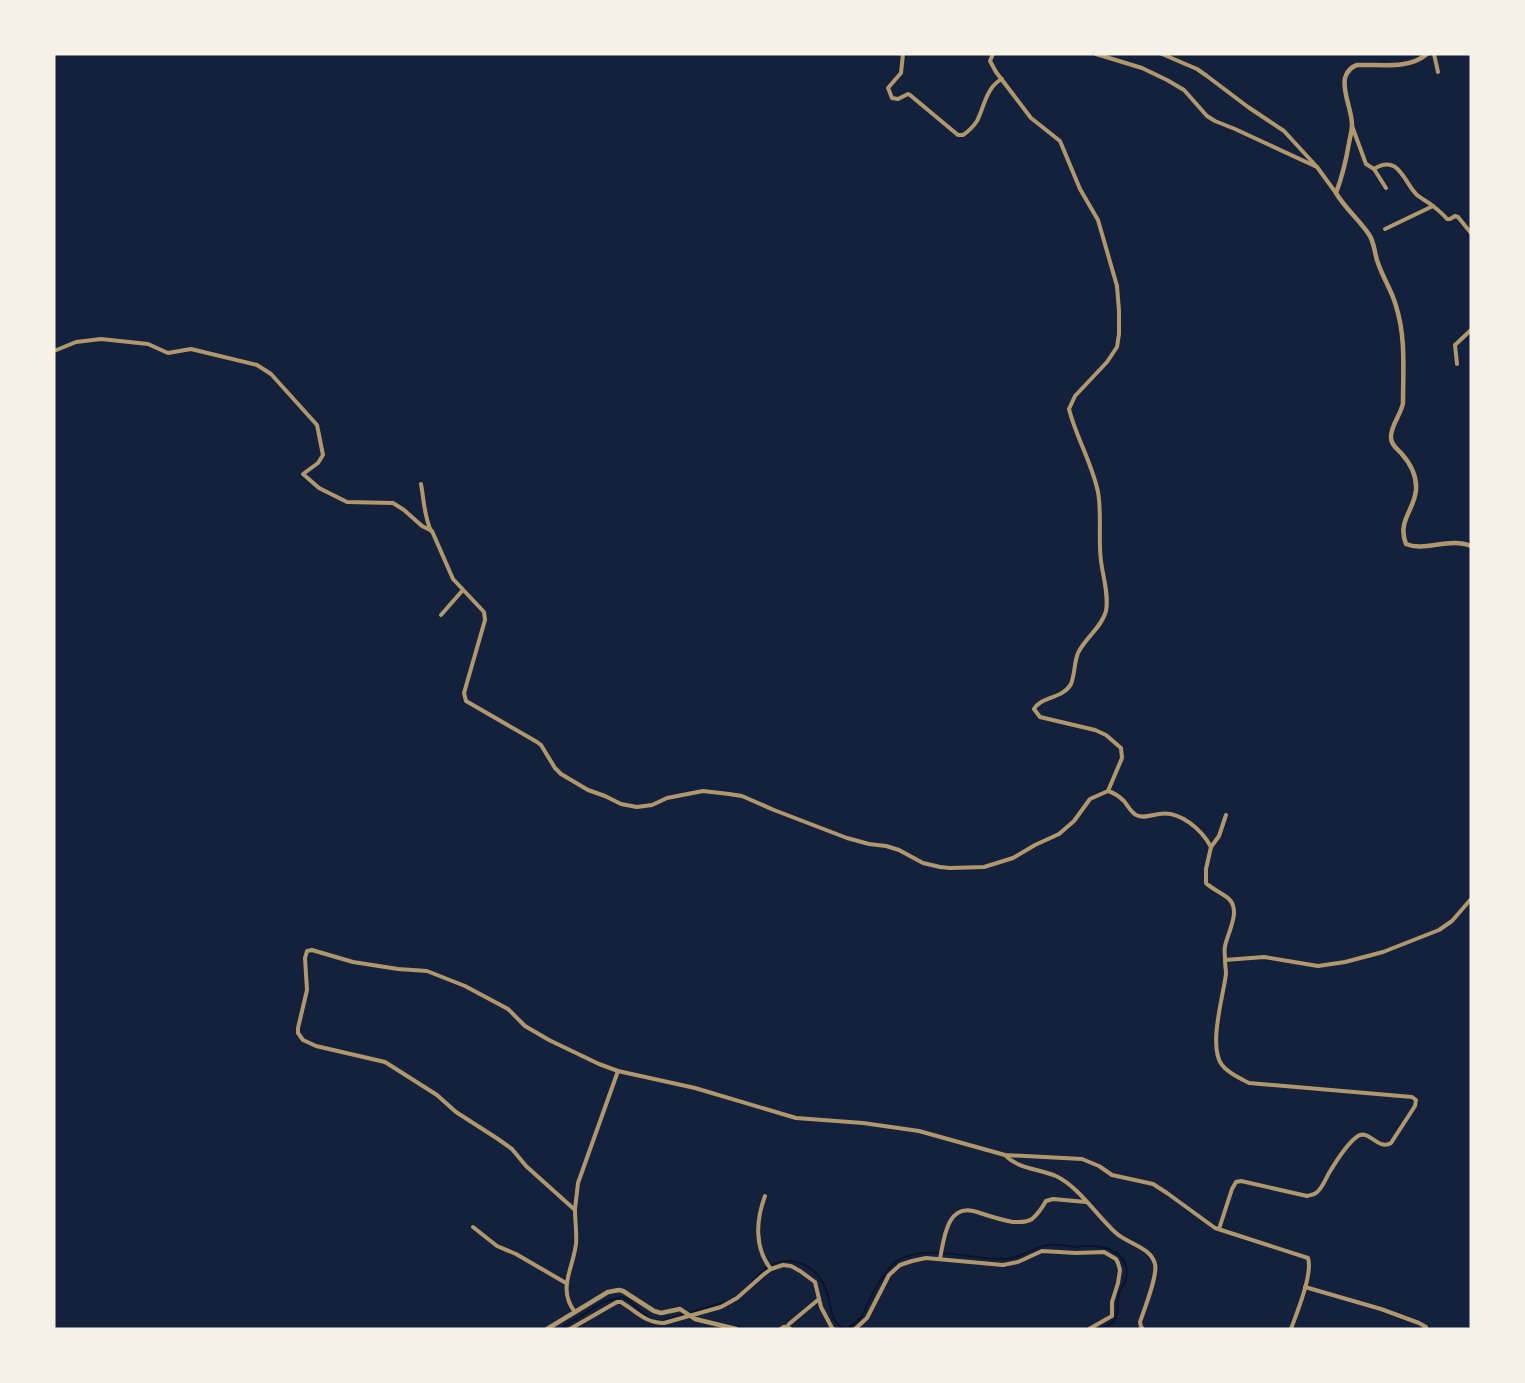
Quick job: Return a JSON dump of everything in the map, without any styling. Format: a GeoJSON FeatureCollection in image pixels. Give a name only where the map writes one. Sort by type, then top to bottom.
{"type":"FeatureCollection","features":[{"type":"Feature","properties":{"kind":"street"},"geometry":{"type":"LineString","coordinates":[[903,54],[902,73],[888,88],[888,93],[892,98],[898,99],[910,95],[958,135],[963,135],[974,126],[992,87],[1002,79]]}},
{"type":"Feature","properties":{"kind":"street"},"geometry":{"type":"LineString","coordinates":[[421,484],[427,521],[453,579],[486,617],[464,693],[466,701],[537,742],[555,768],[588,790],[621,804],[637,807],[703,791],[742,796],[847,838],[899,850],[923,862],[940,867],[984,867],[1013,858],[1059,834],[1074,821],[1090,799],[1108,791],[1122,758],[1121,748],[1106,735],[1095,730],[1040,717],[1035,709],[1038,704],[1062,694],[1070,687],[1077,655],[1105,614],[1107,603],[1100,560],[1098,492],[1069,409],[1075,396],[1118,347],[1117,286],[1098,220],[1080,189],[1060,141],[1031,118],[990,61],[993,54]]}},
{"type":"Feature","properties":{"kind":"street"},"geometry":{"type":"LineString","coordinates":[[1096,54],[1142,68],[1167,80],[1184,90],[1207,116],[1215,121],[1317,167]]}},
{"type":"Feature","properties":{"kind":"street"},"geometry":{"type":"LineString","coordinates":[[1162,54],[1197,69],[1280,128],[1317,167],[1341,203],[1369,234],[1377,262],[1396,305],[1402,334],[1403,403],[1390,435],[1392,443],[1413,469],[1416,478],[1416,494],[1402,531],[1404,539],[1406,544],[1421,547],[1459,543],[1471,546]]}},
{"type":"Feature","properties":{"kind":"street"},"geometry":{"type":"LineString","coordinates":[[1386,188],[1374,169],[1366,164],[1352,125],[1345,82],[1348,72],[1357,65],[1403,64],[1418,61],[1427,54]]}},
{"type":"Feature","properties":{"kind":"street"},"geometry":{"type":"LineString","coordinates":[[1434,54],[1438,72]]}},
{"type":"Feature","properties":{"kind":"street"},"geometry":{"type":"LineString","coordinates":[[1336,193],[1342,176],[1352,125]]}},
{"type":"Feature","properties":{"kind":"street"},"geometry":{"type":"LineString","coordinates":[[1374,169],[1385,165],[1395,167],[1402,172],[1411,189],[1418,196],[1448,219],[1458,217],[1471,233]]}},
{"type":"Feature","properties":{"kind":"street"},"geometry":{"type":"LineString","coordinates":[[1385,229],[1434,206]]}},
{"type":"Feature","properties":{"kind":"street"},"geometry":{"type":"LineString","coordinates":[[1457,364],[1455,345],[1471,330]]}},
{"type":"Feature","properties":{"kind":"street"},"geometry":{"type":"LineString","coordinates":[[54,351],[76,342],[101,339],[147,344],[168,353],[191,349],[257,365],[277,380],[317,425],[323,455],[318,463],[303,474],[319,488],[347,502],[393,503],[432,531]]}},
{"type":"Feature","properties":{"kind":"street"},"geometry":{"type":"LineString","coordinates":[[441,615],[462,591]]}},
{"type":"Feature","properties":{"kind":"street"},"geometry":{"type":"LineString","coordinates":[[1108,791],[1116,794],[1138,816],[1166,813],[1182,818],[1193,825],[1207,839],[1211,847]]}},
{"type":"Feature","properties":{"kind":"street"},"geometry":{"type":"LineString","coordinates":[[1219,1229],[1236,1182],[1241,1181],[1307,1196],[1314,1195],[1353,1140],[1360,1135],[1374,1139],[1383,1146],[1389,1145],[1415,1106],[1416,1100],[1412,1097],[1249,1083],[1228,1072],[1222,1065],[1216,1055],[1218,1020],[1226,973],[1224,949],[1234,916],[1234,908],[1229,898],[1206,883],[1206,869],[1211,847],[1219,836],[1226,815]]}},
{"type":"Feature","properties":{"kind":"street"},"geometry":{"type":"LineString","coordinates":[[1225,960],[1264,957],[1318,966],[1345,962],[1383,952],[1439,930],[1452,921],[1471,899]]}},
{"type":"Feature","properties":{"kind":"street"},"geometry":{"type":"LineString","coordinates":[[575,1210],[526,1166],[512,1149],[456,1112],[437,1095],[385,1062],[316,1046],[303,1040],[298,1033],[298,1028],[307,990],[307,951],[312,950],[375,966],[427,971],[465,986],[508,1009],[525,1026],[549,1040],[618,1071],[695,1088],[795,1118],[863,1123],[919,1131],[1005,1155],[1082,1159],[1099,1166],[1112,1175],[1153,1184],[1219,1229],[1308,1258],[1310,1264],[1305,1287],[1292,1329]]}},
{"type":"Feature","properties":{"kind":"street"},"geometry":{"type":"LineString","coordinates":[[575,1312],[569,1305],[566,1283],[574,1257],[578,1183],[618,1071]]}},
{"type":"Feature","properties":{"kind":"street"},"geometry":{"type":"LineString","coordinates":[[1005,1155],[1014,1162],[1057,1177],[1069,1185],[1116,1233],[1148,1252],[1156,1267],[1140,1322],[1143,1329]]}},
{"type":"Feature","properties":{"kind":"street"},"geometry":{"type":"LineString","coordinates":[[765,1196],[757,1223],[762,1255],[770,1268]]}},
{"type":"Feature","properties":{"kind":"street"},"geometry":{"type":"LineString","coordinates":[[940,1258],[951,1219],[959,1211],[965,1209],[1010,1221],[1024,1222],[1030,1221],[1042,1209],[1046,1201],[1053,1199],[1086,1202]]}},
{"type":"Feature","properties":{"kind":"street"},"geometry":{"type":"LineString","coordinates":[[472,1227],[496,1246],[516,1254],[566,1283]]}},
{"type":"Feature","properties":{"kind":"street"},"geometry":{"type":"LineString","coordinates":[[855,1329],[867,1318],[889,1275],[895,1269],[912,1261],[940,1258],[1004,1265],[1018,1262],[1042,1251],[1104,1252],[1118,1263],[1120,1270],[1112,1302],[1112,1316],[1089,1329]]}},
{"type":"Feature","properties":{"kind":"street"},"geometry":{"type":"LineString","coordinates":[[570,1329],[617,1302],[621,1302],[655,1323],[664,1323],[721,1307],[737,1298],[770,1268],[783,1265],[791,1266],[814,1282],[824,1313],[833,1329]]}},
{"type":"Feature","properties":{"kind":"street"},"geometry":{"type":"LineString","coordinates":[[1305,1287],[1381,1309],[1419,1323],[1426,1329]]}},
{"type":"Feature","properties":{"kind":"street"},"geometry":{"type":"LineString","coordinates":[[547,1329],[608,1292],[619,1290],[654,1311],[661,1313],[680,1309],[695,1319],[736,1329]]}},
{"type":"Feature","properties":{"kind":"street"},"geometry":{"type":"LineString","coordinates":[[781,1329],[789,1328],[789,1324],[819,1299]]}},
{"type":"Feature","properties":{"kind":"waterway"},"geometry":{"type":"LineString","coordinates":[[661,1321],[731,1300],[765,1269],[790,1261],[804,1265],[817,1274],[826,1290],[835,1321],[847,1328],[860,1319],[883,1277],[892,1265],[902,1258],[915,1254],[940,1253],[1005,1259],[1039,1247],[1056,1245],[1107,1248],[1123,1259],[1127,1271],[1119,1295],[1116,1318],[1108,1325],[1097,1329]]}},
{"type":"Feature","properties":{"kind":"waterway"},"geometry":{"type":"LineString","coordinates":[[560,1329],[603,1302],[622,1297],[652,1319]]}}]}
